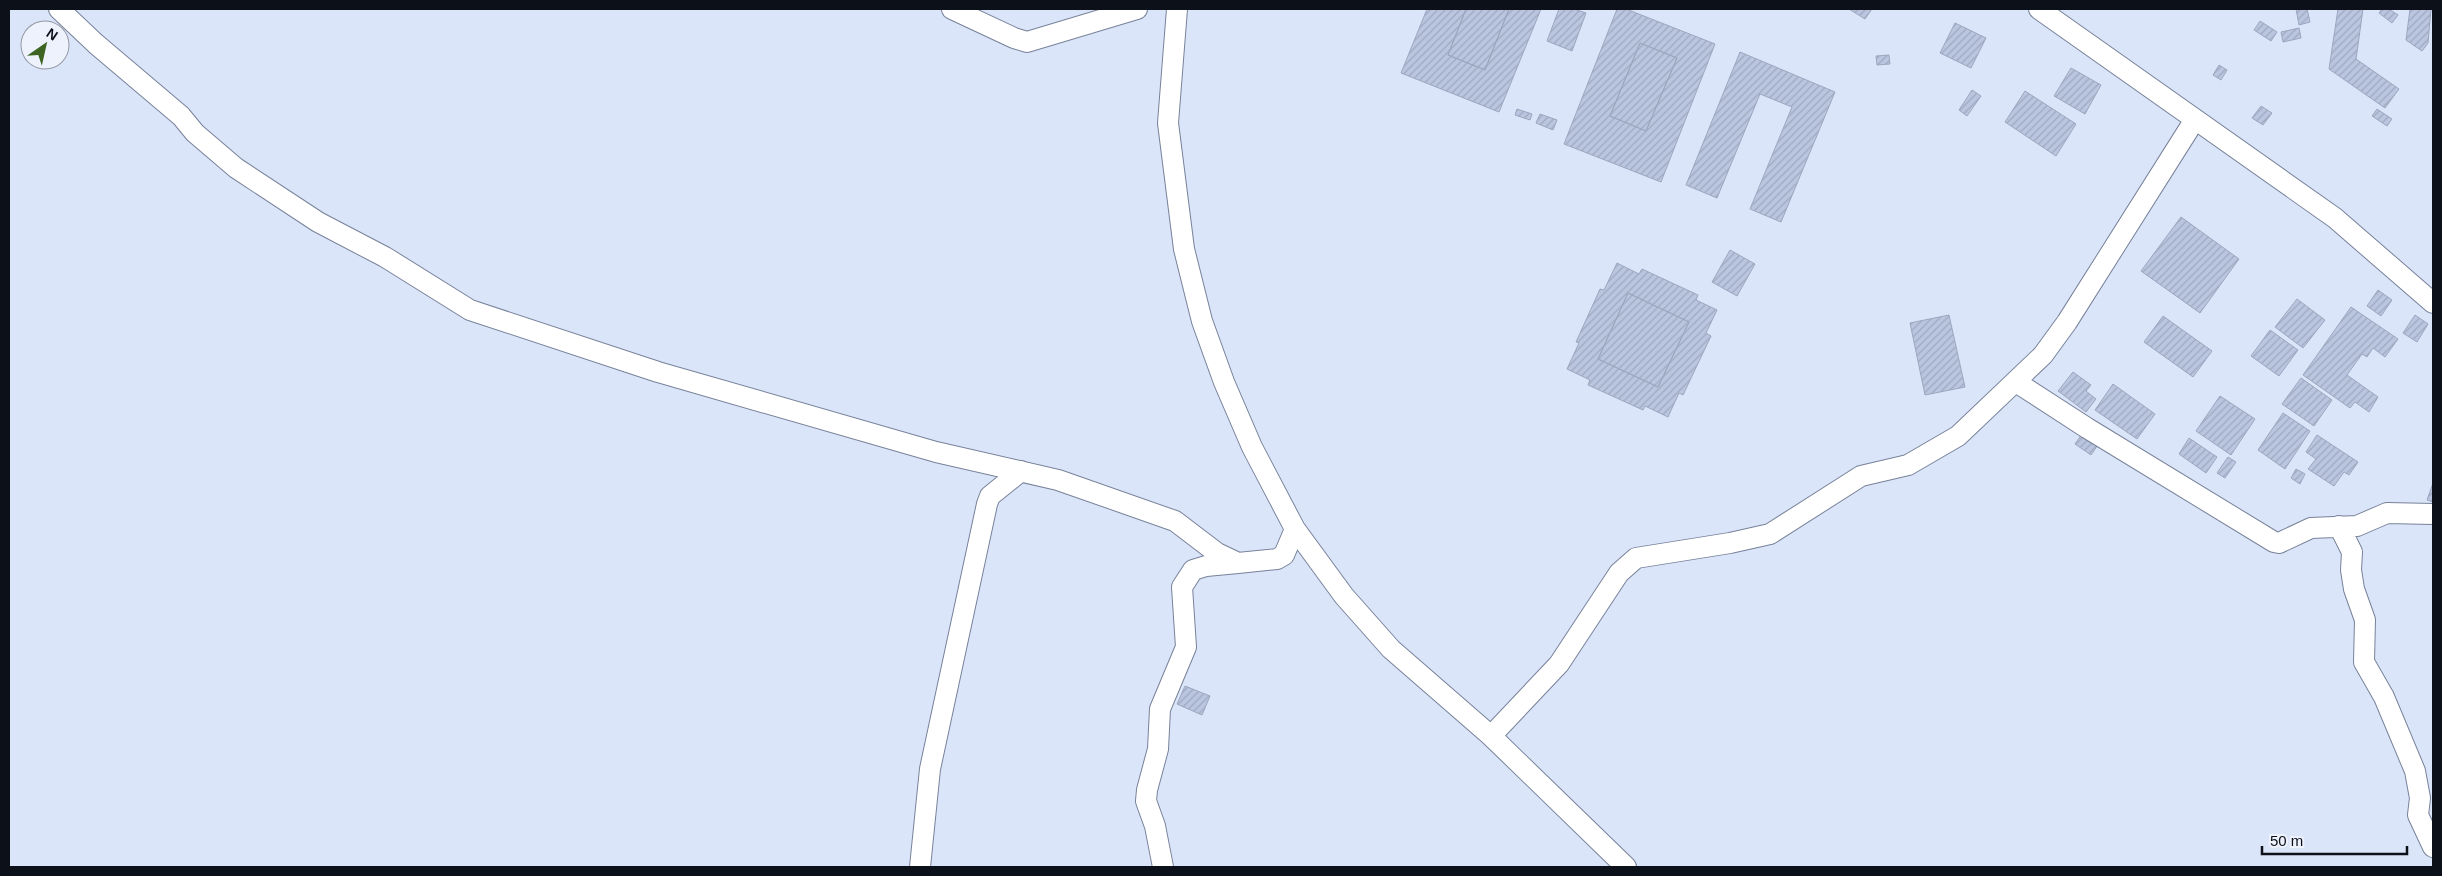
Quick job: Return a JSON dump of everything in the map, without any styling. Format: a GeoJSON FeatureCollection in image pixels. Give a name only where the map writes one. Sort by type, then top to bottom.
{"type":"FeatureCollection","features":[{"type":"Feature","properties":{"kind":"street"},"geometry":{"type":"LineString","coordinates":[[59,9],[96,44],[181,116],[195,133],[236,168],[318,222],[385,257],[470,310],[658,372],[936,452],[1058,480],[1175,521],[1217,553],[1238,563]]}},
{"type":"Feature","properties":{"kind":"street"},"geometry":{"type":"LineString","coordinates":[[952,9],[1014,38],[1027,42],[1137,9]]}},
{"type":"Feature","properties":{"kind":"street"},"geometry":{"type":"LineString","coordinates":[[1177,9],[1168,123],[1184,249],[1202,322],[1224,382],[1252,447],[1295,529],[1344,596],[1391,649],[1491,736],[1626,867]]}},
{"type":"Feature","properties":{"kind":"street"},"geometry":{"type":"LineString","coordinates":[[2039,9],[2194,121],[2336,218],[2433,303]]}},
{"type":"Feature","properties":{"kind":"street"},"geometry":{"type":"LineString","coordinates":[[1491,736],[1559,664],[1619,573],[1636,558],[1739,542],[1770,534],[1861,476],[1908,465],[1958,436],[2043,355],[2067,322],[2194,121]]}},
{"type":"Feature","properties":{"kind":"street"},"geometry":{"type":"LineString","coordinates":[[2016,382],[2270,540],[2279,543],[2311,528],[2357,526],[2396,511],[2433,514]]}},
{"type":"Feature","properties":{"kind":"street"},"geometry":{"type":"LineString","coordinates":[[920,867],[930,769],[987,504],[990,496],[1021,471]]}},
{"type":"Feature","properties":{"kind":"street"},"geometry":{"type":"LineString","coordinates":[[2339,526],[2352,552],[2351,570],[2354,589],[2365,620],[2364,662],[2384,697],[2415,771],[2420,798],[2417,809],[2420,823],[2433,847]]}},
{"type":"Feature","properties":{"kind":"street"},"geometry":{"type":"LineString","coordinates":[[1163,867],[1155,826],[1146,801],[1147,790],[1158,750],[1160,709],[1186,647],[1182,587],[1194,570],[1206,566],[1277,559],[1284,555],[1295,529]]}},
{"type":"Feature","properties":{"kind":"building"},"geometry":{"type":"Polygon","coordinates":[[[1427,9],[1466,9],[1448,55],[1485,70],[1509,9],[1541,9],[1499,112],[1401,73],[1427,9]]]}},
{"type":"Feature","properties":{"kind":"building"},"geometry":{"type":"Polygon","coordinates":[[[1466,9],[1509,9],[1485,70],[1448,55],[1466,9]]]}},
{"type":"Feature","properties":{"kind":"building"},"geometry":{"type":"Polygon","coordinates":[[[1559,9],[1574,9],[1586,13],[1572,51],[1547,41],[1559,9]]]}},
{"type":"Feature","properties":{"kind":"building"},"geometry":{"type":"Polygon","coordinates":[[[1617,9],[1626,9],[1715,44],[1661,182],[1564,144],[1617,9]],[[1640,43],[1610,116],[1646,131],[1677,58],[1640,43]]]}},
{"type":"Feature","properties":{"kind":"building"},"geometry":{"type":"Polygon","coordinates":[[[1849,9],[1872,9],[1865,19],[1849,9]]]}},
{"type":"Feature","properties":{"kind":"building"},"geometry":{"type":"Polygon","coordinates":[[[2296,9],[2307,9],[2310,22],[2299,25],[2296,9]]]}},
{"type":"Feature","properties":{"kind":"building"},"geometry":{"type":"Polygon","coordinates":[[[2338,9],[2363,9],[2356,59],[2399,89],[2385,108],[2329,69],[2338,9]]]}},
{"type":"Feature","properties":{"kind":"building"},"geometry":{"type":"Polygon","coordinates":[[[2382,9],[2389,9],[2398,15],[2392,23],[2379,13],[2382,9]]]}},
{"type":"Feature","properties":{"kind":"building"},"geometry":{"type":"Polygon","coordinates":[[[2410,9],[2431,9],[2428,43],[2422,51],[2406,40],[2410,9]]]}},
{"type":"Feature","properties":{"kind":"building"},"geometry":{"type":"Polygon","coordinates":[[[2260,21],[2277,32],[2271,41],[2254,30],[2260,21]]]}},
{"type":"Feature","properties":{"kind":"building"},"geometry":{"type":"Polygon","coordinates":[[[1955,23],[1986,38],[1971,68],[1940,53],[1955,23]]]}},
{"type":"Feature","properties":{"kind":"building"},"geometry":{"type":"Polygon","coordinates":[[[2299,28],[2301,38],[2283,42],[2281,32],[2299,28]]]}},
{"type":"Feature","properties":{"kind":"building"},"geometry":{"type":"Polygon","coordinates":[[[1640,43],[1677,58],[1646,131],[1610,116],[1640,43]]]}},
{"type":"Feature","properties":{"kind":"building"},"geometry":{"type":"Polygon","coordinates":[[[1740,52],[1835,92],[1781,222],[1750,209],[1792,107],[1760,94],[1717,198],[1686,185],[1740,52]]]}},
{"type":"Feature","properties":{"kind":"building"},"geometry":{"type":"Polygon","coordinates":[[[1889,55],[1890,64],[1877,65],[1876,56],[1889,55]]]}},
{"type":"Feature","properties":{"kind":"building"},"geometry":{"type":"Polygon","coordinates":[[[2219,65],[2227,70],[2221,80],[2213,75],[2219,65]]]}},
{"type":"Feature","properties":{"kind":"building"},"geometry":{"type":"Polygon","coordinates":[[[2071,68],[2101,85],[2085,114],[2054,96],[2071,68]]]}},
{"type":"Feature","properties":{"kind":"building"},"geometry":{"type":"Polygon","coordinates":[[[1972,90],[1981,96],[1967,116],[1959,110],[1972,90]]]}},
{"type":"Feature","properties":{"kind":"building"},"geometry":{"type":"Polygon","coordinates":[[[2025,91],[2076,124],[2056,156],[2005,122],[2025,91]]]}},
{"type":"Feature","properties":{"kind":"building"},"geometry":{"type":"Polygon","coordinates":[[[2261,106],[2272,113],[2263,125],[2252,118],[2261,106]]]}},
{"type":"Feature","properties":{"kind":"building"},"geometry":{"type":"Polygon","coordinates":[[[1517,109],[1532,114],[1530,120],[1515,115],[1517,109]]]}},
{"type":"Feature","properties":{"kind":"building"},"geometry":{"type":"Polygon","coordinates":[[[2377,109],[2392,119],[2387,126],[2372,116],[2377,109]]]}},
{"type":"Feature","properties":{"kind":"building"},"geometry":{"type":"Polygon","coordinates":[[[1540,114],[1557,120],[1553,130],[1536,123],[1540,114]]]}},
{"type":"Feature","properties":{"kind":"building"},"geometry":{"type":"Polygon","coordinates":[[[2181,217],[2239,259],[2200,313],[2141,271],[2181,217]]]}},
{"type":"Feature","properties":{"kind":"building"},"geometry":{"type":"Polygon","coordinates":[[[1730,250],[1755,264],[1737,296],[1712,282],[1730,250]]]}},
{"type":"Feature","properties":{"kind":"building"},"geometry":{"type":"Polygon","coordinates":[[[1617,263],[1639,274],[1642,269],[1698,295],[1696,300],[1717,310],[1706,333],[1711,336],[1683,395],[1679,393],[1668,417],[1645,406],[1643,410],[1588,385],[1590,380],[1567,369],[1579,343],[1576,342],[1600,289],[1604,290],[1617,263]],[[1628,293],[1598,359],[1658,387],[1689,322],[1628,293]]]}},
{"type":"Feature","properties":{"kind":"building"},"geometry":{"type":"Polygon","coordinates":[[[2378,290],[2392,300],[2381,316],[2367,306],[2378,290]]]}},
{"type":"Feature","properties":{"kind":"building"},"geometry":{"type":"Polygon","coordinates":[[[1628,293],[1689,322],[1658,387],[1598,359],[1628,293]]]}},
{"type":"Feature","properties":{"kind":"building"},"geometry":{"type":"Polygon","coordinates":[[[2297,299],[2325,320],[2303,348],[2275,327],[2297,299]]]}},
{"type":"Feature","properties":{"kind":"building"},"geometry":{"type":"Polygon","coordinates":[[[2351,307],[2398,339],[2385,357],[2373,348],[2367,357],[2362,354],[2347,375],[2378,397],[2369,412],[2355,402],[2350,408],[2303,375],[2351,307]]]}},
{"type":"Feature","properties":{"kind":"building"},"geometry":{"type":"Polygon","coordinates":[[[1949,315],[1965,387],[1925,395],[1910,323],[1949,315]]]}},
{"type":"Feature","properties":{"kind":"building"},"geometry":{"type":"Polygon","coordinates":[[[2415,315],[2428,324],[2417,342],[2403,333],[2415,315]]]}},
{"type":"Feature","properties":{"kind":"building"},"geometry":{"type":"Polygon","coordinates":[[[2163,316],[2212,351],[2193,377],[2144,342],[2163,316]]]}},
{"type":"Feature","properties":{"kind":"building"},"geometry":{"type":"Polygon","coordinates":[[[2270,330],[2298,350],[2279,376],[2251,356],[2270,330]]]}},
{"type":"Feature","properties":{"kind":"building"},"geometry":{"type":"Polygon","coordinates":[[[2073,372],[2091,385],[2086,391],[2096,399],[2086,412],[2058,391],[2073,372]]]}},
{"type":"Feature","properties":{"kind":"building"},"geometry":{"type":"Polygon","coordinates":[[[2301,378],[2332,400],[2314,426],[2282,404],[2301,378]]]}},
{"type":"Feature","properties":{"kind":"building"},"geometry":{"type":"Polygon","coordinates":[[[2113,384],[2155,414],[2137,439],[2095,410],[2113,384]]]}},
{"type":"Feature","properties":{"kind":"building"},"geometry":{"type":"Polygon","coordinates":[[[2220,396],[2255,419],[2231,455],[2196,431],[2220,396]]]}},
{"type":"Feature","properties":{"kind":"building"},"geometry":{"type":"Polygon","coordinates":[[[2283,413],[2310,431],[2285,469],[2258,450],[2283,413]]]}},
{"type":"Feature","properties":{"kind":"building"},"geometry":{"type":"Polygon","coordinates":[[[2084,431],[2100,442],[2091,455],[2075,444],[2084,431]]]}},
{"type":"Feature","properties":{"kind":"building"},"geometry":{"type":"Polygon","coordinates":[[[2317,435],[2358,462],[2349,475],[2344,472],[2334,486],[2308,469],[2316,459],[2306,452],[2317,435]]]}},
{"type":"Feature","properties":{"kind":"building"},"geometry":{"type":"Polygon","coordinates":[[[2189,438],[2217,457],[2206,473],[2179,454],[2189,438]]]}},
{"type":"Feature","properties":{"kind":"building"},"geometry":{"type":"Polygon","coordinates":[[[2228,457],[2236,462],[2225,478],[2217,473],[2228,457]]]}},
{"type":"Feature","properties":{"kind":"building"},"geometry":{"type":"Polygon","coordinates":[[[2296,469],[2305,474],[2300,484],[2291,478],[2296,469]]]}},
{"type":"Feature","properties":{"kind":"building"},"geometry":{"type":"Polygon","coordinates":[[[2433,483],[2433,502],[2427,500],[2433,483]]]}},
{"type":"Feature","properties":{"kind":"building"},"geometry":{"type":"Polygon","coordinates":[[[1185,686],[1210,696],[1202,715],[1177,704],[1185,686]]]}}]}
